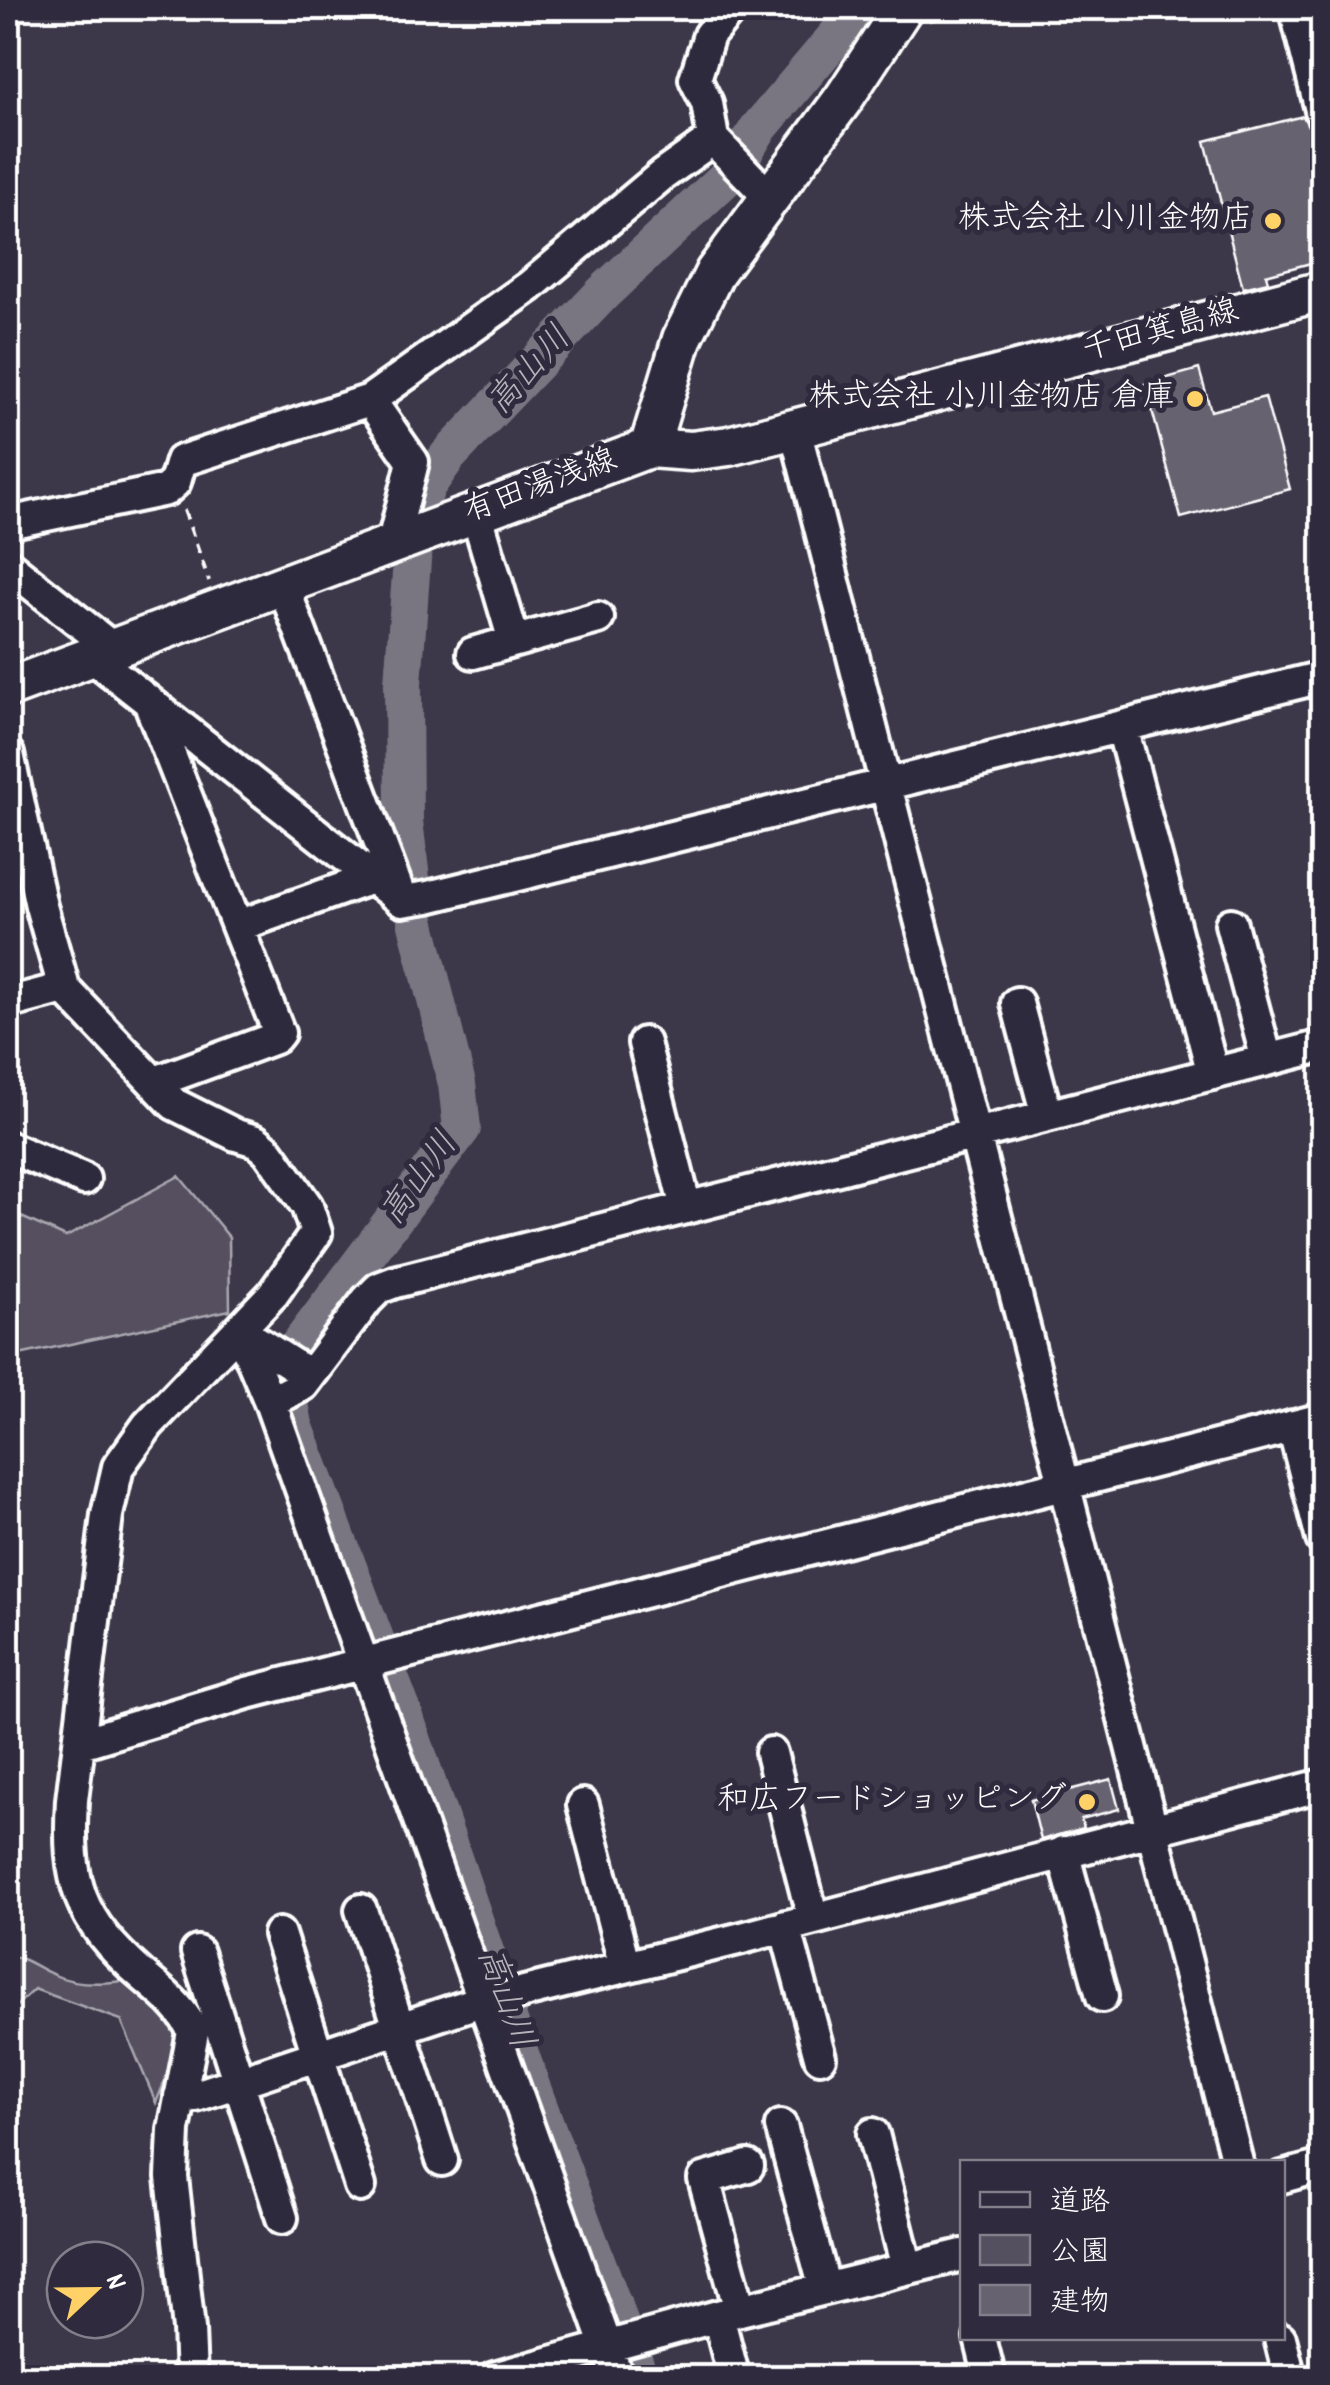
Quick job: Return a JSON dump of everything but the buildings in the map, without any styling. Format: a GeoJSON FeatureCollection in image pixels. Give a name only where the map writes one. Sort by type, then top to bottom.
{"type":"FeatureCollection","features":[{"type":"Feature","properties":{"kind":"main road","name":"有田湯浅線"},"geometry":{"type":"LineString","coordinates":[[8,688],[650,448],[682,338],[703,293],[738,238],[844,98],[899,13]]}},
{"type":"Feature","properties":{"kind":"main road","name":"千田箕島線"},"geometry":{"type":"LineString","coordinates":[[650,448],[707,450],[1322,291]]}},
{"type":"Feature","properties":{"kind":"street"},"geometry":{"type":"LineString","coordinates":[[732,8],[708,35],[695,80],[728,154],[770,198]]}},
{"type":"Feature","properties":{"kind":"street"},"geometry":{"type":"LineString","coordinates":[[1295,8],[1322,114]]}},
{"type":"Feature","properties":{"kind":"street"},"geometry":{"type":"LineString","coordinates":[[8,522],[166,490],[175,482],[181,460],[370,400],[530,286],[661,176],[728,154]]}},
{"type":"Feature","properties":{"kind":"street"},"geometry":{"type":"LineString","coordinates":[[370,400],[414,462],[409,537]]}},
{"type":"Feature","properties":{"kind":"street"},"geometry":{"type":"LineString","coordinates":[[795,429],[1236,2160]]}},
{"type":"Feature","properties":{"kind":"street"},"geometry":{"type":"LineString","coordinates":[[476,512],[514,641]]}},
{"type":"Feature","properties":{"kind":"street"},"geometry":{"type":"LineString","coordinates":[[8,565],[149,702],[382,875],[402,901],[1322,677]]}},
{"type":"Feature","properties":{"kind":"street"},"geometry":{"type":"LineString","coordinates":[[282,583],[382,875]]}},
{"type":"Feature","properties":{"kind":"street"},"geometry":{"type":"LineString","coordinates":[[473,652],[598,618]]}},
{"type":"Feature","properties":{"kind":"street"},"geometry":{"type":"LineString","coordinates":[[149,702],[278,1032],[275,1038],[155,1082]]}},
{"type":"Feature","properties":{"kind":"street"},"geometry":{"type":"LineString","coordinates":[[1122,727],[1213,1074]]}},
{"type":"Feature","properties":{"kind":"street"},"geometry":{"type":"LineString","coordinates":[[8,754],[41,906],[64,988],[174,1104],[256,1141],[268,1151],[297,1190],[316,1233],[240,1331],[148,1425],[118,1467],[107,1516],[69,1840],[79,1896],[87,1914],[116,1949],[187,2019],[192,2032],[172,2150],[191,2378]]}},
{"type":"Feature","properties":{"kind":"street"},"geometry":{"type":"LineString","coordinates":[[238,926],[382,875]]}},
{"type":"Feature","properties":{"kind":"street"},"geometry":{"type":"LineString","coordinates":[[1231,924],[1267,1060]]}},
{"type":"Feature","properties":{"kind":"street"},"geometry":{"type":"LineString","coordinates":[[8,1003],[64,988]]}},
{"type":"Feature","properties":{"kind":"street"},"geometry":{"type":"LineString","coordinates":[[1017,1003],[1047,1116]]}},
{"type":"Feature","properties":{"kind":"street"},"geometry":{"type":"LineString","coordinates":[[644,1043],[686,1208]]}},
{"type":"Feature","properties":{"kind":"street"},"geometry":{"type":"LineString","coordinates":[[270,1402],[297,1390],[379,1288],[1322,1046]]}},
{"type":"Feature","properties":{"kind":"street"},"geometry":{"type":"LineString","coordinates":[[8,1148],[84,1179]]}},
{"type":"Feature","properties":{"kind":"street"},"geometry":{"type":"LineString","coordinates":[[240,1331],[309,1375]]}},
{"type":"Feature","properties":{"kind":"street"},"geometry":{"type":"LineString","coordinates":[[240,1331],[270,1402],[618,2378]]}},
{"type":"Feature","properties":{"kind":"street"},"geometry":{"type":"LineString","coordinates":[[80,1744],[209,1703],[1308,1422],[1322,1538]]}},
{"type":"Feature","properties":{"kind":"street"},"geometry":{"type":"LineString","coordinates":[[771,1753],[820,2057]]}},
{"type":"Feature","properties":{"kind":"street"},"geometry":{"type":"LineString","coordinates":[[180,2096],[196,2096],[524,1992],[1322,1784]]}},
{"type":"Feature","properties":{"kind":"street"},"geometry":{"type":"LineString","coordinates":[[583,1805],[625,1967]]}},
{"type":"Feature","properties":{"kind":"street"},"geometry":{"type":"LineString","coordinates":[[1063,1852],[1102,1996]]}},
{"type":"Feature","properties":{"kind":"street"},"geometry":{"type":"LineString","coordinates":[[362,1910],[442,2160]]}},
{"type":"Feature","properties":{"kind":"street"},"geometry":{"type":"LineString","coordinates":[[279,1934],[360,2186]]}},
{"type":"Feature","properties":{"kind":"street"},"geometry":{"type":"LineString","coordinates":[[197,1952],[282,2218]]}},
{"type":"Feature","properties":{"kind":"street"},"geometry":{"type":"LineString","coordinates":[[781,2126],[825,2290]]}},
{"type":"Feature","properties":{"kind":"street"},"geometry":{"type":"LineString","coordinates":[[873,2134],[906,2268]]}},
{"type":"Feature","properties":{"kind":"street"},"geometry":{"type":"LineString","coordinates":[[734,2378],[729,2313],[704,2179],[748,2166]]}},
{"type":"Feature","properties":{"kind":"street"},"geometry":{"type":"LineString","coordinates":[[1285,2176],[1322,2166]]}},
{"type":"Feature","properties":{"kind":"street"},"geometry":{"type":"LineString","coordinates":[[494,2378],[906,2268],[960,2260]]}},
{"type":"Feature","properties":{"kind":"street"},"geometry":{"type":"LineString","coordinates":[[980,2340],[990,2378]]}},
{"type":"Feature","properties":{"kind":"street"},"geometry":{"type":"LineString","coordinates":[[1280,2340],[1290,2378]]}},
{"type":"Feature","properties":{"kind":"path"},"geometry":{"type":"LineString","coordinates":[[899,13],[916,23],[981,8]]}},
{"type":"Feature","properties":{"kind":"path"},"geometry":{"type":"LineString","coordinates":[[175,482],[218,607]]}},
{"type":"Feature","properties":{"kind":"green space"},"geometry":{"type":"Polygon","coordinates":[[[179,1176],[229,1237],[230,1310],[8,1360],[8,1211],[66,1237],[179,1176]]]}},
{"type":"Feature","properties":{"kind":"green space"},"geometry":{"type":"Polygon","coordinates":[[[8,1956],[79,1982],[122,1981],[164,1973],[182,2038],[156,2103],[121,2020],[34,1989],[8,2014],[8,1956]]]}},
{"type":"Feature","properties":{"kind":"waterway","name":"高山川"},"geometry":{"type":"LineString","coordinates":[[640,2378],[531,2086],[404,1715],[294,1425],[286,1382],[294,1352],[462,1128],[457,1084],[416,920],[404,821],[403,683],[412,560],[426,487],[448,456],[603,293],[731,173],[758,129],[860,8]]}},
{"type":"Feature","properties":{"kind":"place","name":"株式会社 小川金物店"},"geometry":{"type":"Point","coordinates":[1273,221]}},
{"type":"Feature","properties":{"kind":"place","name":"株式会社 小川金物店 倉庫"},"geometry":{"type":"Point","coordinates":[1195,399]}},
{"type":"Feature","properties":{"kind":"place","name":"和広フードショッピング"},"geometry":{"type":"Point","coordinates":[1087,1802]}}]}
